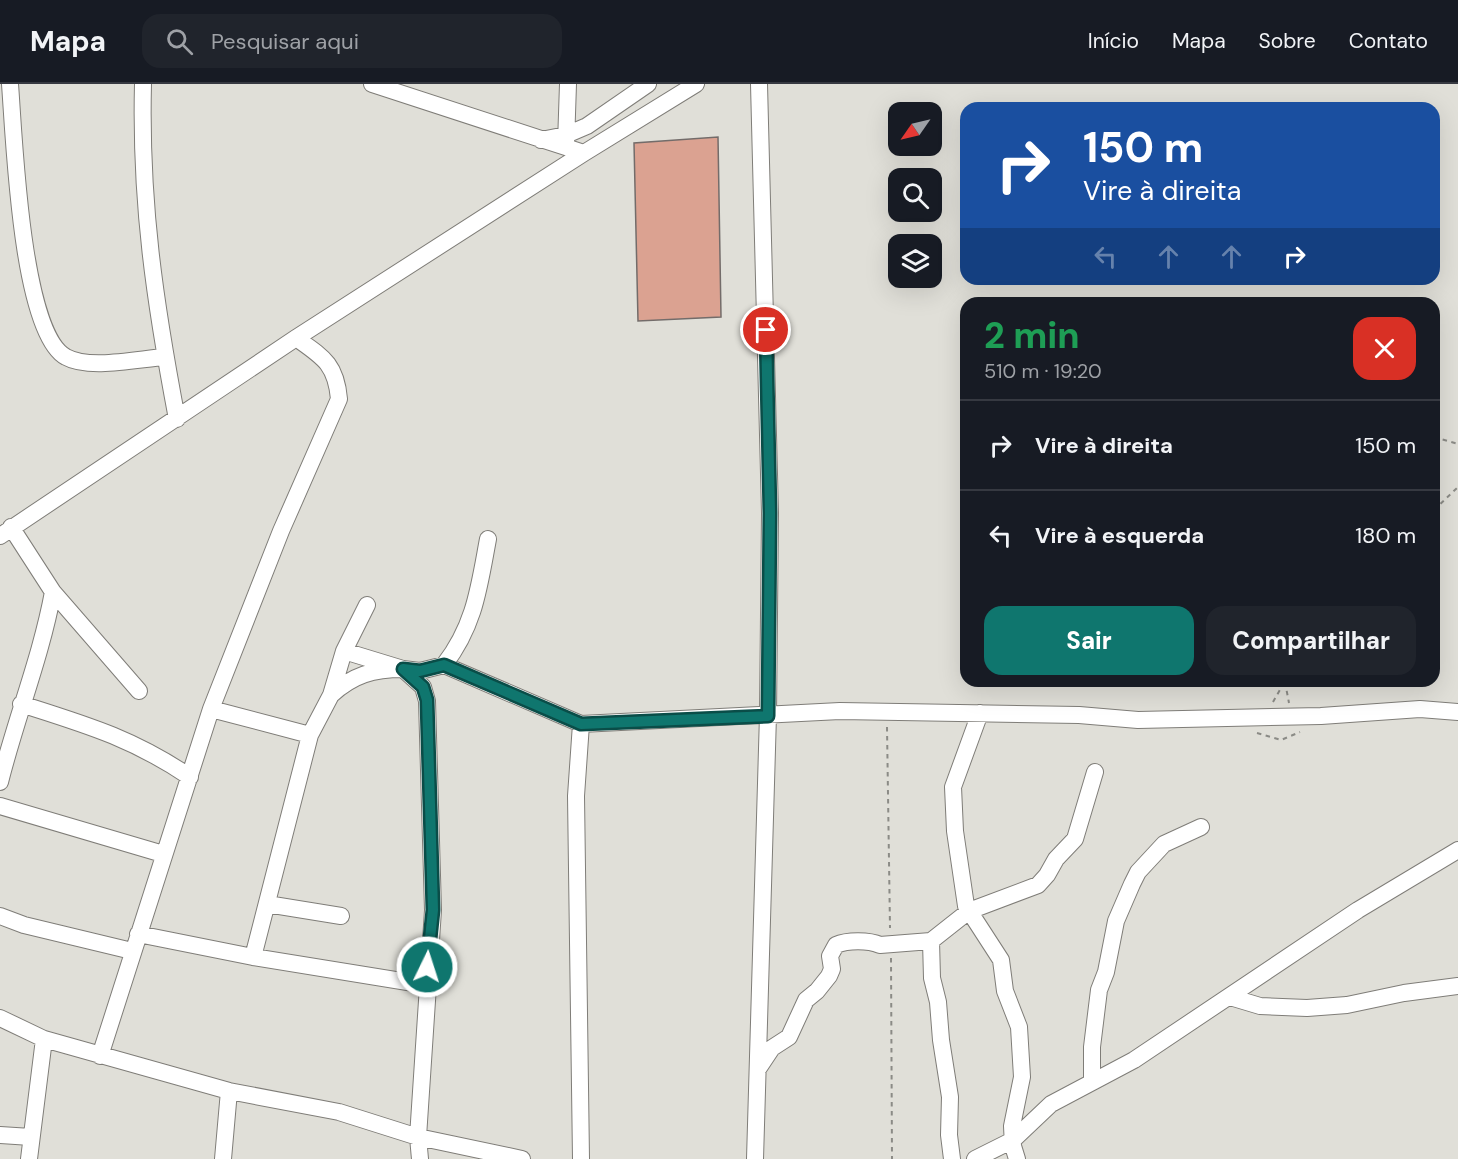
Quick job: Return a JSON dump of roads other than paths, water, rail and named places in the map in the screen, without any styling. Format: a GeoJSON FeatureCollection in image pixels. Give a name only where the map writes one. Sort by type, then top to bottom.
{"type":"FeatureCollection","features":[{"type":"Feature","properties":{"kind":"street"},"geometry":{"type":"LineString","coordinates":[[10,84],[24,252],[32,287],[55,347],[70,359],[92,363],[165,357]]}},
{"type":"Feature","properties":{"kind":"street"},"geometry":{"type":"LineString","coordinates":[[143,84],[142,144],[145,213],[152,279],[177,419]]}},
{"type":"Feature","properties":{"kind":"street"},"geometry":{"type":"LineString","coordinates":[[372,84],[396,88],[540,140],[566,142],[584,153]]}},
{"type":"Feature","properties":{"kind":"street"},"geometry":{"type":"LineString","coordinates":[[566,142],[568,84]]}},
{"type":"Feature","properties":{"kind":"street"},"geometry":{"type":"LineString","coordinates":[[566,142],[648,84]]}},
{"type":"Feature","properties":{"kind":"street"},"geometry":{"type":"LineString","coordinates":[[139,691],[53,592],[6,531],[296,338],[696,84]]}},
{"type":"Feature","properties":{"kind":"street"},"geometry":{"type":"LineString","coordinates":[[749,84],[759,108]]}},
{"type":"Feature","properties":{"kind":"street"},"geometry":{"type":"LineString","coordinates":[[756,1159],[768,716],[770,513],[759,84]]}},
{"type":"Feature","properties":{"kind":"street"},"geometry":{"type":"LineString","coordinates":[[100,1056],[162,854],[190,777],[211,709],[281,531],[339,399],[338,382],[332,368],[296,338]]}},
{"type":"Feature","properties":{"kind":"street"},"geometry":{"type":"LineString","coordinates":[[444,665],[457,647],[474,613],[488,539]]}},
{"type":"Feature","properties":{"kind":"street"},"geometry":{"type":"LineString","coordinates":[[0,782],[21,704],[46,630],[53,592]]}},
{"type":"Feature","properties":{"kind":"street"},"geometry":{"type":"LineString","coordinates":[[253,957],[310,735],[331,695],[344,651],[367,605]]}},
{"type":"Feature","properties":{"kind":"street"},"geometry":{"type":"LineString","coordinates":[[344,651],[403,669],[420,671],[444,665],[581,724],[840,711],[980,712],[1079,715],[1138,720],[1292,716],[1420,709],[1458,712]]}},
{"type":"Feature","properties":{"kind":"street"},"geometry":{"type":"LineString","coordinates":[[331,695],[345,682],[363,673],[403,669],[423,687],[427,700],[433,910],[426,985],[418,1137],[420,1159]]}},
{"type":"Feature","properties":{"kind":"street"},"geometry":{"type":"LineString","coordinates":[[21,704],[110,732],[153,752],[190,777]]}},
{"type":"Feature","properties":{"kind":"street"},"geometry":{"type":"LineString","coordinates":[[211,709],[310,735]]}},
{"type":"Feature","properties":{"kind":"street"},"geometry":{"type":"LineString","coordinates":[[980,712],[953,787],[956,837],[963,894],[969,911],[1001,960],[1005,991],[1019,1028],[1022,1077],[1013,1120],[1013,1140],[1017,1159]]}},
{"type":"Feature","properties":{"kind":"street"},"geometry":{"type":"LineString","coordinates":[[581,724],[576,808],[581,1159]]}},
{"type":"Feature","properties":{"kind":"street"},"geometry":{"type":"LineString","coordinates":[[758,1069],[772,1048],[789,1037],[806,1000],[817,992],[829,976],[832,969],[830,956],[836,945],[849,941],[874,942],[880,945],[931,941],[969,911],[1038,885],[1056,859],[1075,839],[1095,772]]}},
{"type":"Feature","properties":{"kind":"street"},"geometry":{"type":"LineString","coordinates":[[0,806],[162,854]]}},
{"type":"Feature","properties":{"kind":"street"},"geometry":{"type":"LineString","coordinates":[[1092,1081],[1092,1047],[1099,990],[1106,972],[1116,921],[1138,872],[1164,843],[1201,827]]}},
{"type":"Feature","properties":{"kind":"street"},"geometry":{"type":"LineString","coordinates":[[975,1159],[1013,1140],[1046,1108],[1134,1060],[1352,914],[1458,850]]}},
{"type":"Feature","properties":{"kind":"street"},"geometry":{"type":"LineString","coordinates":[[267,904],[341,916]]}},
{"type":"Feature","properties":{"kind":"street"},"geometry":{"type":"LineString","coordinates":[[0,916],[24,925],[132,951]]}},
{"type":"Feature","properties":{"kind":"street"},"geometry":{"type":"LineString","coordinates":[[138,934],[253,957],[426,985]]}},
{"type":"Feature","properties":{"kind":"street"},"geometry":{"type":"LineString","coordinates":[[931,941],[932,978],[950,1097],[949,1135],[952,1159]]}},
{"type":"Feature","properties":{"kind":"street"},"geometry":{"type":"LineString","coordinates":[[1230,997],[1260,1006],[1307,1008],[1347,1005],[1404,993],[1458,986]]}},
{"type":"Feature","properties":{"kind":"street"},"geometry":{"type":"LineString","coordinates":[[0,1018],[44,1039],[229,1091],[339,1113],[418,1137],[522,1159]]}},
{"type":"Feature","properties":{"kind":"street"},"geometry":{"type":"LineString","coordinates":[[29,1159],[44,1039]]}},
{"type":"Feature","properties":{"kind":"street"},"geometry":{"type":"LineString","coordinates":[[224,1159],[229,1091]]}},
{"type":"Feature","properties":{"kind":"street"},"geometry":{"type":"LineString","coordinates":[[0,1135],[31,1137]]}}]}
